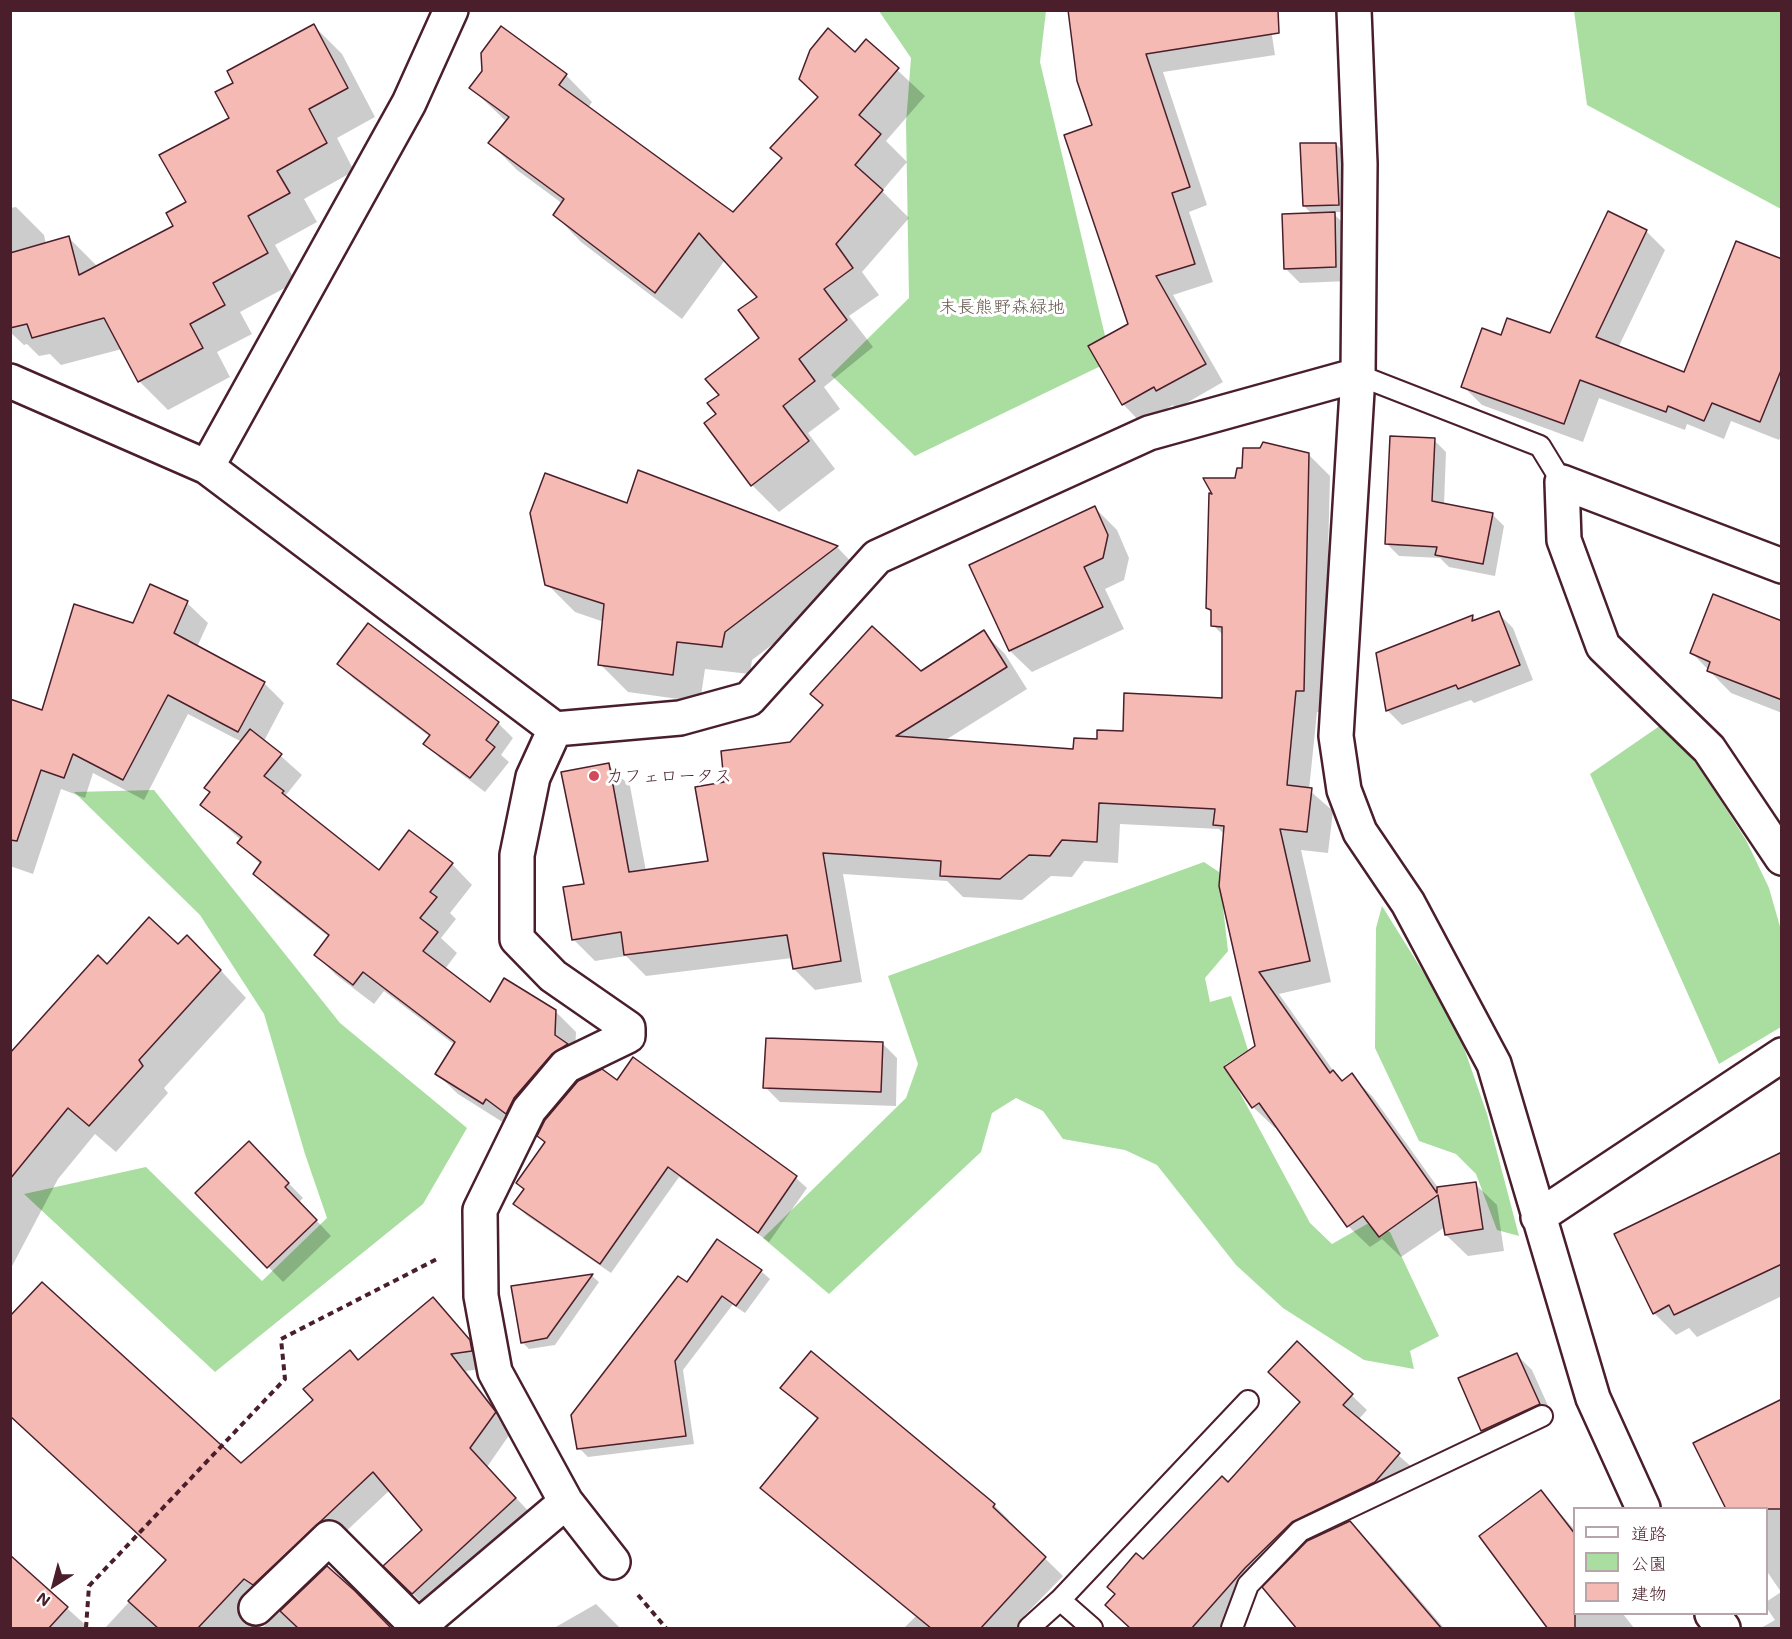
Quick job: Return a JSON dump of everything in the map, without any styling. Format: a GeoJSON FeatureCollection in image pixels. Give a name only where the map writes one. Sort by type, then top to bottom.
{"type":"FeatureCollection","features":[{"type":"Feature","properties":{"kind":"street"},"geometry":{"type":"LineString","coordinates":[[207,467],[410,102],[451,10]]}},
{"type":"Feature","properties":{"kind":"street"},"geometry":{"type":"LineString","coordinates":[[1354,10],[1360,164],[1358,375],[1336,736],[1344,790],[1360,832],[1408,903],[1494,1064],[1593,1398],[1642,1507]]}},
{"type":"Feature","properties":{"kind":"street"},"geometry":{"type":"LineString","coordinates":[[10,381],[207,467],[555,729],[680,718],[749,699],[877,557],[1149,433],[1358,375]]}},
{"type":"Feature","properties":{"kind":"street"},"geometry":{"type":"LineString","coordinates":[[1782,566],[1562,483],[1564,540],[1603,646],[1709,749],[1782,858]]}},
{"type":"Feature","properties":{"kind":"street"},"geometry":{"type":"LineString","coordinates":[[555,729],[533,777],[517,855],[517,939],[553,976],[628,1028],[628,1036],[566,1066],[529,1110],[480,1209],[481,1296],[495,1372],[566,1502],[613,1562]]}},
{"type":"Feature","properties":{"kind":"street"},"geometry":{"type":"LineString","coordinates":[[1538,1217],[1782,1055]]}},
{"type":"Feature","properties":{"kind":"street"},"geometry":{"type":"LineString","coordinates":[[256,1608],[329,1538],[417,1628],[566,1502]]}},
{"type":"Feature","properties":{"kind":"street"},"geometry":{"type":"LineString","coordinates":[[1713,1615],[1723,1629]]}},
{"type":"Feature","properties":{"kind":"lane"},"geometry":{"type":"LineString","coordinates":[[1358,375],[1540,446],[1562,483]]}},
{"type":"Feature","properties":{"kind":"lane"},"geometry":{"type":"LineString","coordinates":[[1029,1629],[1060,1600],[1248,1401]]}},
{"type":"Feature","properties":{"kind":"lane"},"geometry":{"type":"LineString","coordinates":[[1232,1629],[1248,1585],[1300,1531],[1542,1416]]}},
{"type":"Feature","properties":{"kind":"lane"},"geometry":{"type":"LineString","coordinates":[[1060,1600],[1092,1629]]}},
{"type":"Feature","properties":{"kind":"path"},"geometry":{"type":"LineString","coordinates":[[86,1629],[89,1586],[285,1379],[281,1339],[479,1238]]}},
{"type":"Feature","properties":{"kind":"path"},"geometry":{"type":"LineString","coordinates":[[653,1615],[666,1629]]}},
{"type":"Feature","properties":{"kind":"green space","name":"末長熊野森緑地"},"geometry":{"type":"Polygon","coordinates":[[[879,11],[1046,11],[1040,62],[1111,361],[915,456],[831,375],[909,298],[906,123],[911,58],[879,11]]]}},
{"type":"Feature","properties":{"kind":"green space"},"geometry":{"type":"Polygon","coordinates":[[[1574,11],[1781,11],[1781,209],[1587,105],[1574,11]]]}},
{"type":"Feature","properties":{"kind":"green space"},"geometry":{"type":"Polygon","coordinates":[[[1661,725],[1700,768],[1746,840],[1769,888],[1781,930],[1781,1027],[1719,1064],[1590,774],[1661,725]]]}},
{"type":"Feature","properties":{"kind":"green space"},"geometry":{"type":"Polygon","coordinates":[[[154,790],[340,1023],[467,1128],[423,1204],[215,1372],[24,1194],[146,1167],[262,1281],[327,1218],[305,1154],[264,1014],[200,915],[74,792],[154,790]]]}},
{"type":"Feature","properties":{"kind":"green space"},"geometry":{"type":"Polygon","coordinates":[[[1204,862],[1219,872],[1228,951],[1205,978],[1210,1002],[1231,996],[1248,1050],[1225,1065],[1310,1223],[1332,1244],[1367,1224],[1390,1232],[1439,1336],[1410,1351],[1414,1369],[1364,1360],[1283,1308],[1236,1265],[1157,1165],[1125,1150],[1063,1139],[1043,1111],[1016,1098],[992,1113],[981,1152],[829,1294],[763,1238],[906,1098],[918,1064],[888,976],[1204,862]]]}},
{"type":"Feature","properties":{"kind":"green space"},"geometry":{"type":"Polygon","coordinates":[[[1382,906],[1440,999],[1464,1048],[1487,1114],[1519,1236],[1497,1230],[1476,1174],[1456,1154],[1419,1141],[1375,1048],[1376,928],[1382,906]]]}},
{"type":"Feature","properties":{"kind":"building"},"geometry":{"type":"Polygon","coordinates":[[[1068,10],[1278,10],[1279,33],[1146,54],[1190,187],[1172,193],[1195,264],[1156,276],[1206,364],[1156,391],[1154,387],[1122,405],[1088,346],[1128,324],[1064,135],[1092,125],[1077,81],[1068,10]]]}},
{"type":"Feature","properties":{"kind":"building"},"geometry":{"type":"Polygon","coordinates":[[[314,24],[348,88],[309,109],[327,143],[277,171],[290,193],[248,216],[268,253],[213,283],[225,305],[190,324],[203,348],[138,382],[104,318],[32,338],[27,324],[10,328],[10,253],[69,236],[79,275],[173,226],[166,213],[186,202],[159,155],[229,118],[215,92],[233,83],[227,71],[314,24]]]}},
{"type":"Feature","properties":{"kind":"building"},"geometry":{"type":"Polygon","coordinates":[[[501,26],[567,74],[559,85],[733,212],[782,158],[770,148],[818,97],[799,79],[810,50],[828,28],[855,52],[866,39],[899,68],[859,115],[881,134],[855,165],[883,190],[836,244],[853,268],[824,289],[847,320],[799,359],[815,381],[783,406],[809,441],[751,486],[704,423],[716,414],[707,403],[719,395],[705,379],[759,338],[738,310],[757,297],[699,233],[655,293],[553,215],[564,199],[488,143],[509,117],[469,88],[482,71],[481,53],[501,26]]]}},
{"type":"Feature","properties":{"kind":"building"},"geometry":{"type":"Polygon","coordinates":[[[1300,143],[1336,143],[1339,205],[1303,206],[1300,143]]]}},
{"type":"Feature","properties":{"kind":"building"},"geometry":{"type":"Polygon","coordinates":[[[1608,211],[1647,230],[1596,337],[1684,372],[1736,241],[1782,259],[1782,368],[1760,422],[1712,403],[1704,421],[1668,406],[1666,412],[1580,380],[1564,424],[1461,387],[1482,328],[1501,335],[1507,318],[1550,333],[1608,211]]]}},
{"type":"Feature","properties":{"kind":"building"},"geometry":{"type":"Polygon","coordinates":[[[1335,212],[1336,267],[1284,269],[1282,214],[1335,212]]]}},
{"type":"Feature","properties":{"kind":"building"},"geometry":{"type":"Polygon","coordinates":[[[1390,436],[1435,438],[1432,501],[1493,513],[1483,564],[1435,555],[1437,547],[1385,544],[1390,436]]]}},
{"type":"Feature","properties":{"kind":"building"},"geometry":{"type":"Polygon","coordinates":[[[1263,442],[1309,453],[1304,691],[1296,691],[1287,785],[1312,788],[1307,832],[1280,829],[1310,961],[1259,972],[1330,1073],[1333,1070],[1342,1081],[1352,1073],[1437,1193],[1437,1187],[1476,1182],[1483,1229],[1445,1235],[1438,1195],[1379,1237],[1363,1216],[1347,1227],[1259,1103],[1252,1108],[1224,1067],[1255,1046],[1219,886],[1224,826],[1213,825],[1215,809],[1099,803],[1097,842],[1062,840],[1050,856],[1029,855],[1000,879],[940,876],[941,861],[823,853],[841,961],[793,969],[787,935],[624,955],[621,932],[572,940],[563,887],[584,884],[561,772],[609,763],[629,872],[708,861],[695,787],[724,782],[721,751],[790,742],[823,705],[810,694],[872,626],[921,671],[984,630],[1007,667],[896,736],[1073,749],[1074,738],[1097,739],[1097,730],[1123,731],[1124,693],[1222,698],[1222,627],[1211,626],[1211,610],[1206,608],[1209,493],[1212,494],[1203,478],[1235,478],[1237,468],[1242,468],[1243,448],[1260,448],[1263,442]]]}},
{"type":"Feature","properties":{"kind":"building"},"geometry":{"type":"Polygon","coordinates":[[[638,470],[838,546],[725,632],[722,647],[677,642],[673,675],[598,665],[604,604],[545,585],[530,513],[545,473],[627,503],[638,470]]]}},
{"type":"Feature","properties":{"kind":"building"},"geometry":{"type":"Polygon","coordinates":[[[1095,506],[1108,535],[1103,558],[1084,567],[1103,607],[1009,651],[969,565],[1095,506]]]}},
{"type":"Feature","properties":{"kind":"building"},"geometry":{"type":"Polygon","coordinates":[[[150,584],[188,601],[174,633],[265,682],[238,732],[168,695],[123,780],[73,754],[64,778],[41,770],[17,841],[10,840],[10,699],[42,710],[74,604],[133,623],[150,584]]]}},
{"type":"Feature","properties":{"kind":"building"},"geometry":{"type":"Polygon","coordinates":[[[1713,594],[1782,621],[1782,700],[1707,671],[1710,662],[1690,653],[1713,594]]]}},
{"type":"Feature","properties":{"kind":"building"},"geometry":{"type":"Polygon","coordinates":[[[1499,611],[1520,665],[1458,689],[1456,685],[1386,711],[1376,653],[1473,615],[1472,621],[1499,611]]]}},
{"type":"Feature","properties":{"kind":"building"},"geometry":{"type":"Polygon","coordinates":[[[368,623],[499,722],[486,740],[495,747],[470,778],[423,744],[430,735],[337,664],[368,623]]]}},
{"type":"Feature","properties":{"kind":"building"},"geometry":{"type":"Polygon","coordinates":[[[250,729],[282,754],[264,776],[379,870],[409,830],[453,863],[430,892],[437,897],[420,918],[438,932],[423,951],[490,1002],[504,978],[556,1010],[555,1035],[568,1044],[552,1054],[514,1098],[506,1114],[486,1099],[483,1104],[435,1074],[455,1042],[363,972],[353,985],[314,955],[329,935],[253,874],[261,862],[237,843],[242,837],[200,805],[210,792],[204,788],[250,729]]]}},
{"type":"Feature","properties":{"kind":"building"},"geometry":{"type":"Polygon","coordinates":[[[149,917],[178,944],[187,935],[221,970],[139,1060],[143,1066],[89,1126],[68,1108],[10,1179],[10,1053],[98,955],[107,964],[149,917]]]}},
{"type":"Feature","properties":{"kind":"building"},"geometry":{"type":"Polygon","coordinates":[[[766,1038],[883,1042],[881,1092],[763,1088],[766,1038]]]}},
{"type":"Feature","properties":{"kind":"building"},"geometry":{"type":"Polygon","coordinates":[[[633,1057],[797,1176],[758,1233],[668,1167],[600,1264],[513,1204],[524,1189],[516,1183],[545,1142],[537,1136],[545,1120],[578,1081],[602,1069],[617,1080],[633,1057]]]}},
{"type":"Feature","properties":{"kind":"building"},"geometry":{"type":"Polygon","coordinates":[[[249,1141],[289,1183],[285,1187],[317,1220],[267,1268],[195,1193],[249,1141]]]}},
{"type":"Feature","properties":{"kind":"building"},"geometry":{"type":"Polygon","coordinates":[[[1782,1152],[1782,1264],[1674,1315],[1669,1305],[1653,1314],[1614,1234],[1782,1152]]]}},
{"type":"Feature","properties":{"kind":"building"},"geometry":{"type":"Polygon","coordinates":[[[717,1239],[762,1270],[736,1306],[722,1296],[675,1361],[686,1436],[577,1449],[571,1415],[678,1276],[687,1282],[717,1239]]]}},
{"type":"Feature","properties":{"kind":"building"},"geometry":{"type":"Polygon","coordinates":[[[593,1274],[547,1338],[521,1343],[511,1286],[593,1274]]]}},
{"type":"Feature","properties":{"kind":"building"},"geometry":{"type":"Polygon","coordinates":[[[42,1282],[241,1463],[313,1400],[303,1389],[350,1350],[358,1360],[433,1297],[470,1340],[472,1351],[451,1354],[496,1412],[470,1448],[516,1498],[412,1594],[383,1566],[422,1530],[373,1472],[253,1585],[244,1579],[197,1629],[159,1629],[128,1601],[166,1560],[10,1416],[10,1316],[42,1282]]]}},
{"type":"Feature","properties":{"kind":"building"},"geometry":{"type":"Polygon","coordinates":[[[1297,1341],[1353,1394],[1343,1405],[1400,1453],[1375,1482],[1292,1522],[1245,1568],[1191,1629],[1131,1629],[1105,1605],[1115,1594],[1107,1587],[1136,1553],[1143,1559],[1222,1476],[1228,1482],[1300,1402],[1268,1372],[1297,1341]]]}},
{"type":"Feature","properties":{"kind":"building"},"geometry":{"type":"Polygon","coordinates":[[[811,1351],[995,1504],[993,1507],[1046,1557],[980,1629],[932,1629],[760,1488],[818,1418],[780,1388],[811,1351]]]}},
{"type":"Feature","properties":{"kind":"building"},"geometry":{"type":"Polygon","coordinates":[[[1517,1353],[1540,1404],[1481,1431],[1458,1378],[1517,1353]]]}},
{"type":"Feature","properties":{"kind":"building"},"geometry":{"type":"Polygon","coordinates":[[[1782,1399],[1782,1509],[1725,1507],[1693,1443],[1782,1399]]]}},
{"type":"Feature","properties":{"kind":"building"},"geometry":{"type":"Polygon","coordinates":[[[1541,1490],[1573,1531],[1575,1629],[1548,1629],[1479,1536],[1541,1490]]]}},
{"type":"Feature","properties":{"kind":"building"},"geometry":{"type":"Polygon","coordinates":[[[1350,1521],[1442,1629],[1297,1629],[1262,1587],[1307,1541],[1350,1521]]]}},
{"type":"Feature","properties":{"kind":"building"},"geometry":{"type":"Polygon","coordinates":[[[10,1555],[68,1607],[48,1629],[10,1629],[10,1555]]]}},
{"type":"Feature","properties":{"kind":"building"},"geometry":{"type":"Polygon","coordinates":[[[327,1566],[392,1629],[299,1629],[280,1611],[327,1566]]]}},
{"type":"Feature","properties":{"kind":"place","name":"カフェロータス"},"geometry":{"type":"Point","coordinates":[594,776]}}]}
